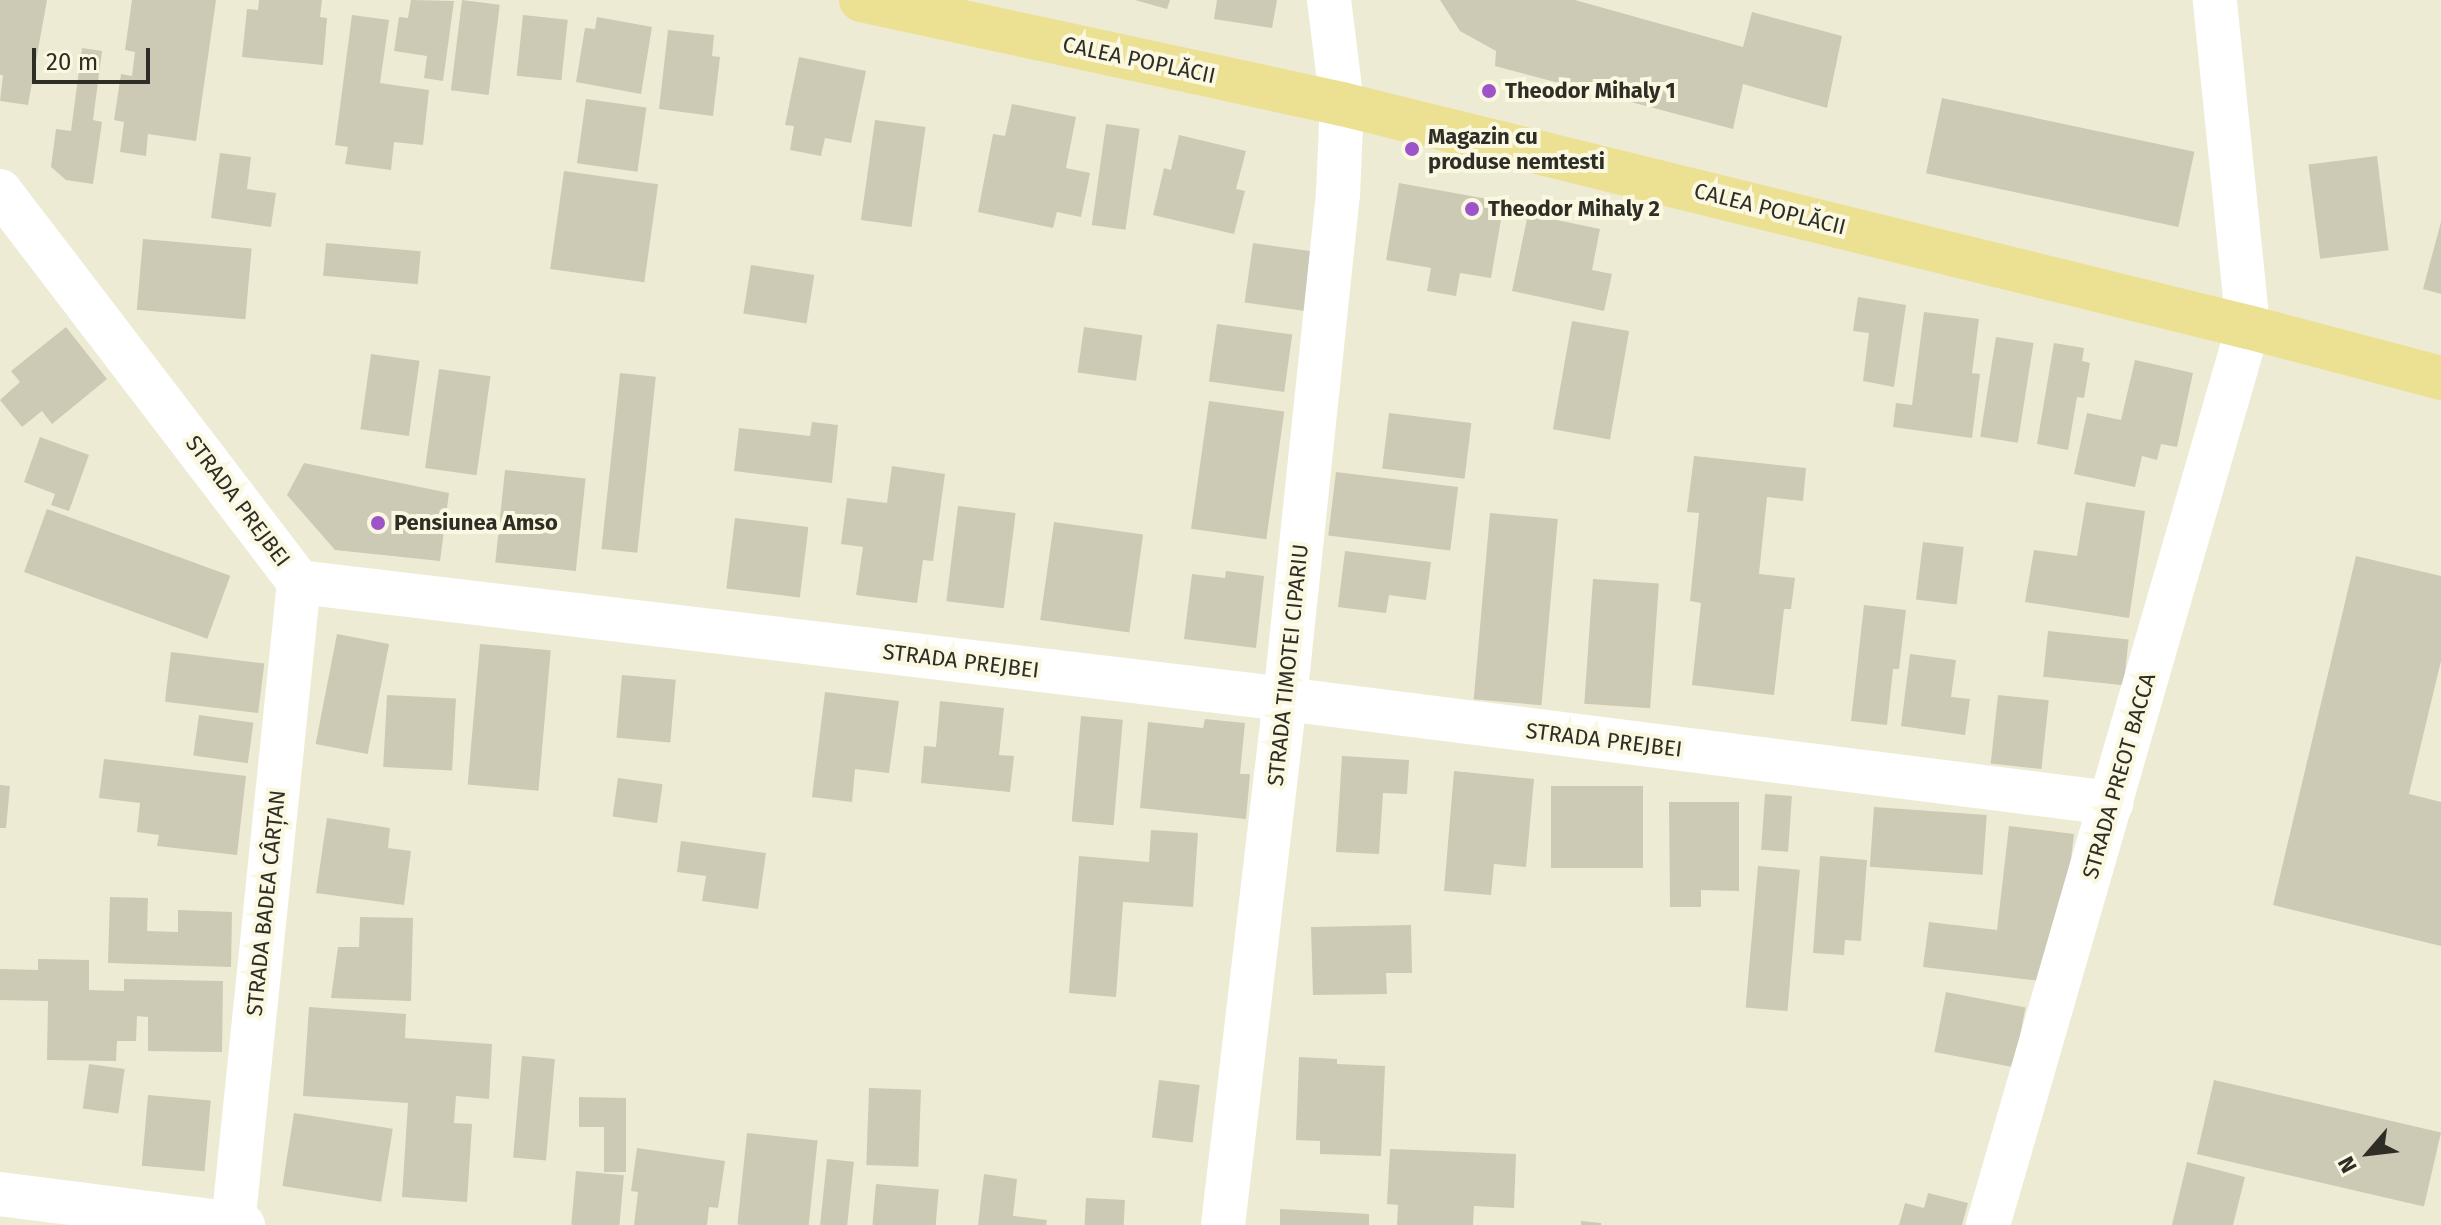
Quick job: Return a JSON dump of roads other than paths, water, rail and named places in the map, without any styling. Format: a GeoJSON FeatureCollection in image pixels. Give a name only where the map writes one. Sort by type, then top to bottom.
{"type":"FeatureCollection","features":[{"type":"Feature","properties":{"kind":"main road","name":"CALEA POPLĂCII"},"geometry":{"type":"LineString","coordinates":[[861,0],[1342,104],[2248,327],[2441,378]]}},
{"type":"Feature","properties":{"kind":"street","name":"STRADA TIMOTEI CIPARIU"},"geometry":{"type":"LineString","coordinates":[[1223,1225],[1285,699],[1338,194],[1342,104],[1329,0]]}},
{"type":"Feature","properties":{"kind":"street"},"geometry":{"type":"LineString","coordinates":[[2215,0],[2248,327]]}},
{"type":"Feature","properties":{"kind":"street","name":"STRADA PREJBEI"},"geometry":{"type":"LineString","coordinates":[[0,191],[299,582],[1285,699],[2111,803]]}},
{"type":"Feature","properties":{"kind":"street","name":"STRADA PREOT BACCA"},"geometry":{"type":"LineString","coordinates":[[1988,1225],[2248,327]]}},
{"type":"Feature","properties":{"kind":"street","name":"STRADA BADEA CÂRȚAN"},"geometry":{"type":"LineString","coordinates":[[237,1224],[299,582]]}},
{"type":"Feature","properties":{"kind":"street"},"geometry":{"type":"LineString","coordinates":[[0,1194],[237,1224]]}},
{"type":"Feature","properties":{"kind":"place","name":"Theodor Mihaly 1"},"geometry":{"type":"Point","coordinates":[1489,91]}},
{"type":"Feature","properties":{"kind":"place","name":"Magazin cu produse nemtesti"},"geometry":{"type":"Point","coordinates":[1412,149]}},
{"type":"Feature","properties":{"kind":"place","name":"Theodor Mihaly 2"},"geometry":{"type":"Point","coordinates":[1472,209]}},
{"type":"Feature","properties":{"kind":"place","name":"Pensiunea Amso"},"geometry":{"type":"Point","coordinates":[378,523]}}]}
